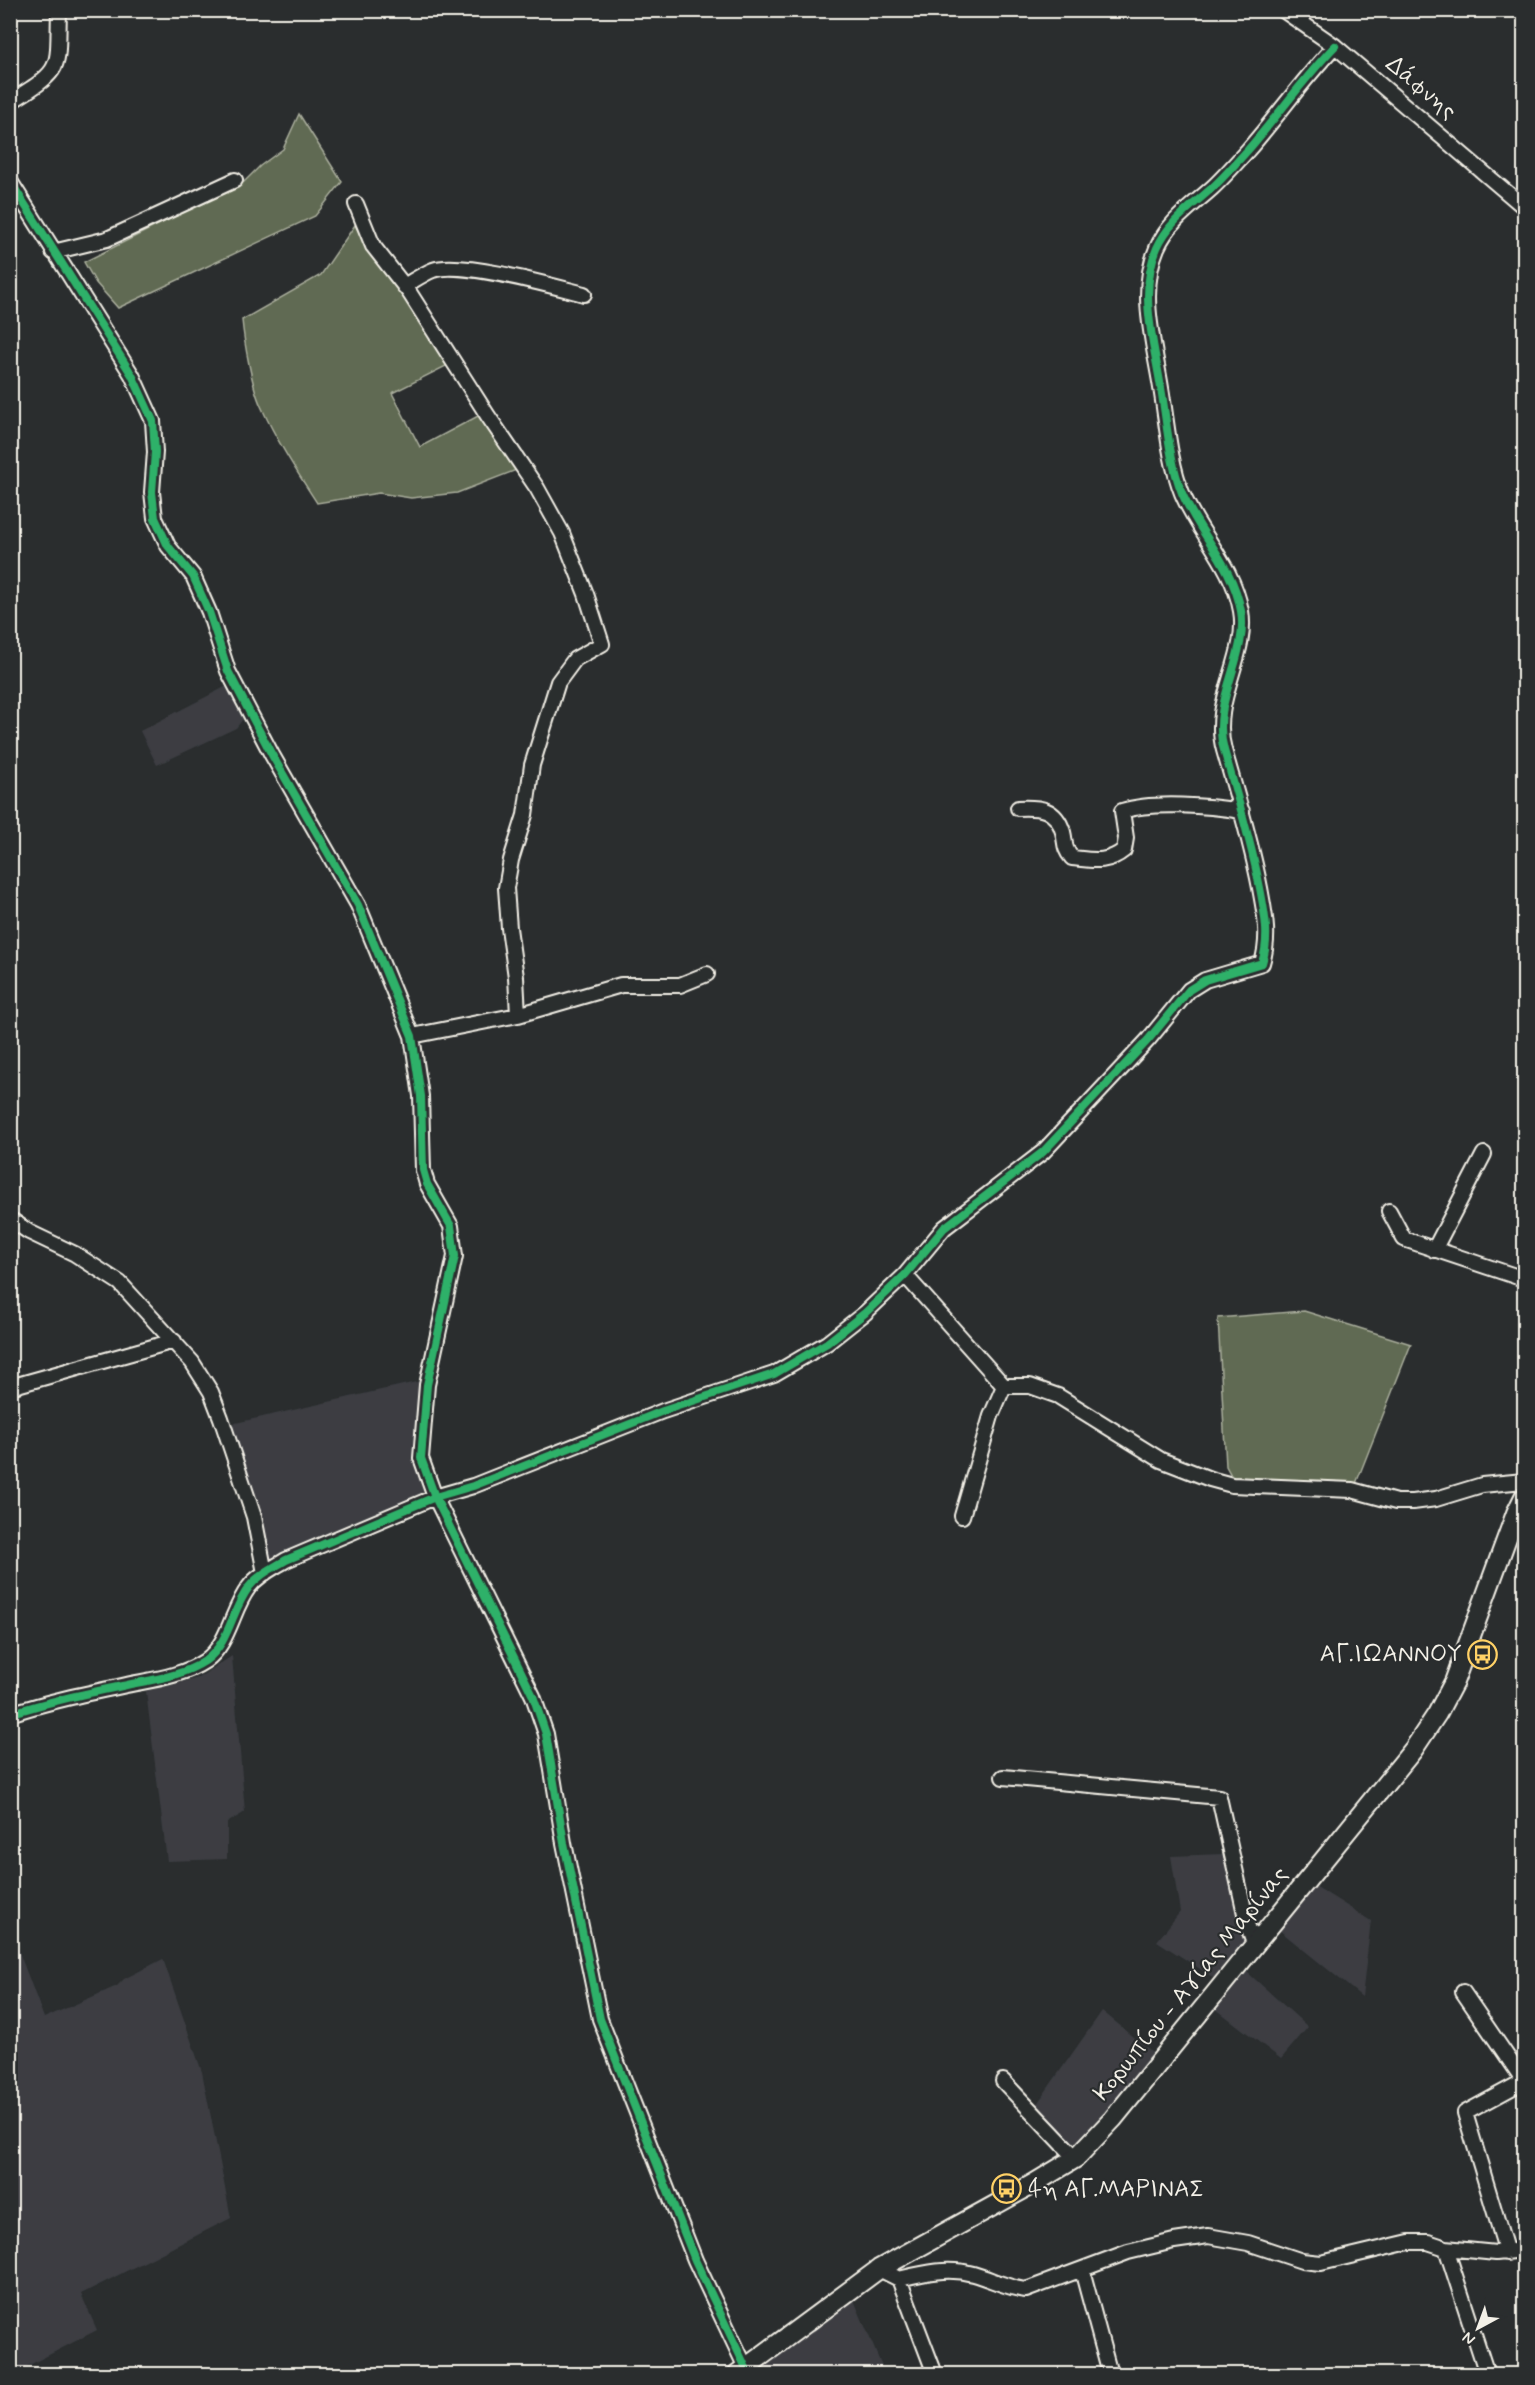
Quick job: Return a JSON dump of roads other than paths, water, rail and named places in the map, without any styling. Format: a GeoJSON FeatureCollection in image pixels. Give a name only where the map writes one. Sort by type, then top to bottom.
{"type":"FeatureCollection","features":[{"type":"Feature","properties":{"kind":"main road","name":"Κορωπίου - Αγίας Μαρίνας"},"geometry":{"type":"LineString","coordinates":[[742,2371],[879,2269],[1076,2158],[1113,2119],[1413,1750],[1437,1714],[1454,1683],[1516,1513],[1524,1497]]}},
{"type":"Feature","properties":{"kind":"street"},"geometry":{"type":"LineString","coordinates":[[10,102],[41,82],[51,73],[58,61],[58,10]]}},
{"type":"Feature","properties":{"kind":"street","name":"Δάφνης"},"geometry":{"type":"LineString","coordinates":[[1283,10],[1335,46],[1524,207]]}},
{"type":"Feature","properties":{"kind":"street"},"geometry":{"type":"LineString","coordinates":[[10,1714],[33,1706],[164,1677],[193,1668],[207,1659],[219,1646],[242,1596],[251,1584],[286,1560],[435,1497],[473,1486],[663,1411],[774,1374],[827,1343],[865,1313],[904,1275],[944,1228],[974,1202],[1043,1152],[1148,1040],[1189,990],[1205,980],[1262,963],[1267,948],[1268,930],[1252,846],[1223,747],[1220,725],[1242,629],[1241,611],[1237,594],[1221,558],[1198,526],[1182,492],[1169,443],[1152,332],[1148,297],[1149,280],[1152,262],[1167,230],[1248,150],[1335,46]]}},
{"type":"Feature","properties":{"kind":"street"},"geometry":{"type":"LineString","coordinates":[[53,252],[107,239],[235,180]]}},
{"type":"Feature","properties":{"kind":"street"},"geometry":{"type":"LineString","coordinates":[[10,181],[132,375],[153,421],[155,452],[152,492],[155,518],[168,546],[193,576],[209,612],[228,671],[272,755],[358,905],[412,1036],[421,1096],[423,1170],[427,1184],[451,1226],[455,1256],[429,1374],[421,1458],[435,1497],[536,1706],[546,1734],[564,1843],[600,2019],[695,2260],[742,2371]]}},
{"type":"Feature","properties":{"kind":"street"},"geometry":{"type":"LineString","coordinates":[[356,204],[373,246],[404,286],[537,488],[562,533],[602,644],[575,659],[558,682],[532,765],[525,815],[511,860],[506,888],[518,1015]]}},
{"type":"Feature","properties":{"kind":"street"},"geometry":{"type":"LineString","coordinates":[[404,286],[434,270],[457,267],[538,282],[584,294]]}},
{"type":"Feature","properties":{"kind":"street"},"geometry":{"type":"LineString","coordinates":[[1018,808],[1040,807],[1049,810],[1057,820],[1063,834],[1064,848],[1072,858],[1098,862],[1115,858],[1124,850],[1126,838],[1122,811],[1131,808],[1216,807],[1242,811]]}},
{"type":"Feature","properties":{"kind":"street"},"geometry":{"type":"LineString","coordinates":[[412,1036],[518,1015],[621,985],[680,985],[707,974]]}},
{"type":"Feature","properties":{"kind":"street"},"geometry":{"type":"LineString","coordinates":[[1434,1250],[1484,1154]]}},
{"type":"Feature","properties":{"kind":"street"},"geometry":{"type":"LineString","coordinates":[[1389,1212],[1404,1239],[1524,1279]]}},
{"type":"Feature","properties":{"kind":"street"},"geometry":{"type":"LineString","coordinates":[[10,1220],[28,1232],[75,1254],[120,1283],[192,1362],[211,1392],[254,1517],[265,1573]]}},
{"type":"Feature","properties":{"kind":"street"},"geometry":{"type":"LineString","coordinates":[[904,1275],[1004,1386],[1029,1386],[1058,1396],[1161,1460],[1210,1479],[1232,1485],[1352,1490],[1396,1502],[1436,1499],[1482,1485],[1524,1481]]}},
{"type":"Feature","properties":{"kind":"street"},"geometry":{"type":"LineString","coordinates":[[10,1387],[174,1341]]}},
{"type":"Feature","properties":{"kind":"street"},"geometry":{"type":"LineString","coordinates":[[962,1516],[991,1416],[1004,1386]]}},
{"type":"Feature","properties":{"kind":"street"},"geometry":{"type":"LineString","coordinates":[[1003,1778],[1219,1797],[1248,1927],[1255,1946]]}},
{"type":"Feature","properties":{"kind":"street"},"geometry":{"type":"LineString","coordinates":[[1463,1992],[1524,2081],[1465,2113],[1508,2253]]}},
{"type":"Feature","properties":{"kind":"street"},"geometry":{"type":"LineString","coordinates":[[1003,2080],[1076,2158]]}},
{"type":"Feature","properties":{"kind":"street"},"geometry":{"type":"LineString","coordinates":[[879,2269],[899,2279],[930,2271],[955,2271],[1010,2288],[1026,2290],[1128,2252],[1208,2236],[1248,2243],[1283,2256],[1321,2263],[1409,2242],[1428,2242],[1446,2248],[1508,2253],[1524,2250]]}},
{"type":"Feature","properties":{"kind":"street"},"geometry":{"type":"LineString","coordinates":[[1446,2248],[1487,2374]]}},
{"type":"Feature","properties":{"kind":"street"},"geometry":{"type":"LineString","coordinates":[[1082,2270],[1110,2374]]}},
{"type":"Feature","properties":{"kind":"street"},"geometry":{"type":"LineString","coordinates":[[899,2279],[935,2374]]}},
{"type":"Feature","properties":{"kind":"place","name":"ΑΓ.ΙΩΑΝΝΟΥ"},"geometry":{"type":"Point","coordinates":[1483,1654]}},
{"type":"Feature","properties":{"kind":"place","name":"4η ΑΓ.ΜΑΡΙΝΑΣ"},"geometry":{"type":"Point","coordinates":[1007,2189]}}]}
